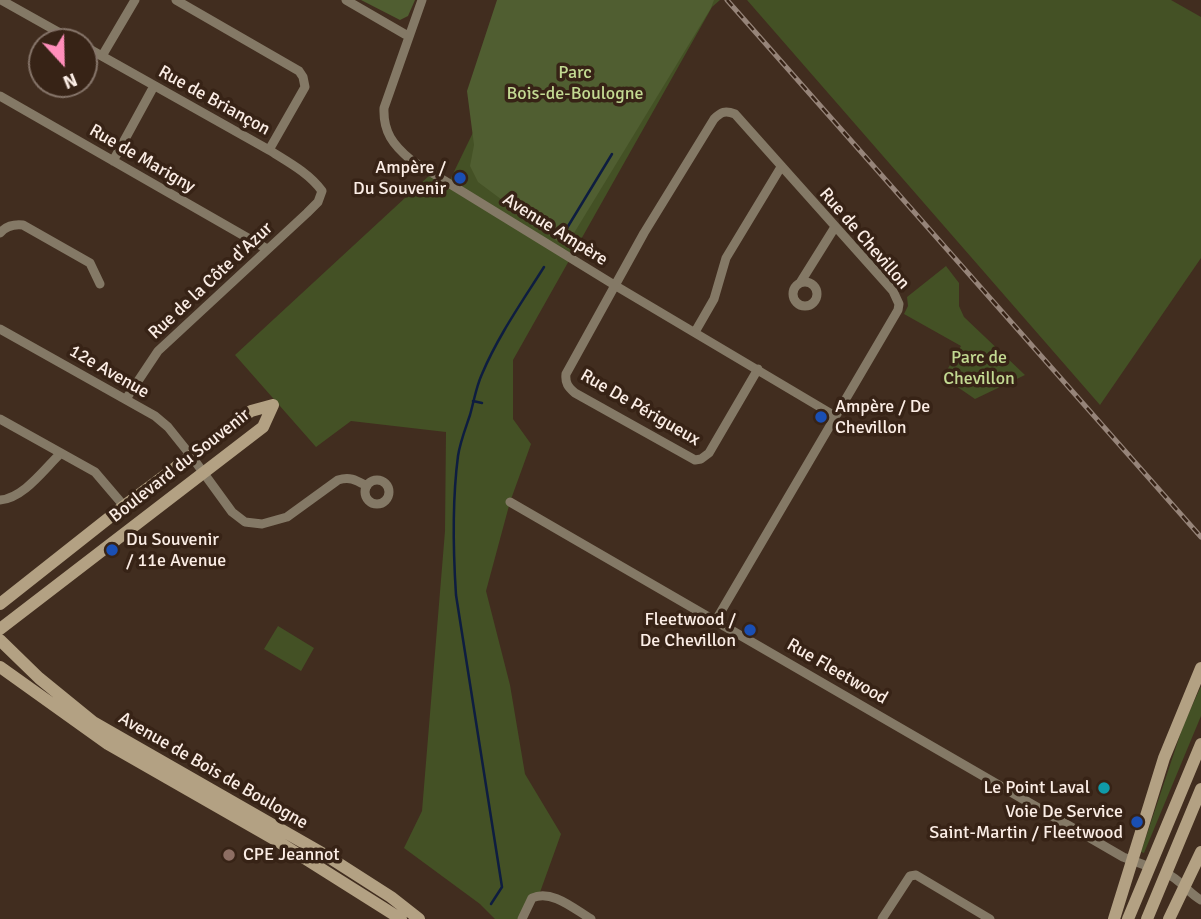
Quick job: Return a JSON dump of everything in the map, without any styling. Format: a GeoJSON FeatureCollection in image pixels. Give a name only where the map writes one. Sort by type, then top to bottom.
{"type":"FeatureCollection","features":[{"type":"Feature","properties":{"kind":"street"},"geometry":{"type":"LineString","coordinates":[[1,0],[51,28]]}},
{"type":"Feature","properties":{"kind":"street"},"geometry":{"type":"LineString","coordinates":[[102,56],[135,0]]}},
{"type":"Feature","properties":{"kind":"street"},"geometry":{"type":"LineString","coordinates":[[176,0],[299,72],[303,77],[305,87],[269,150]]}},
{"type":"Feature","properties":{"kind":"street"},"geometry":{"type":"LineString","coordinates":[[346,0],[408,36]]}},
{"type":"Feature","properties":{"kind":"street","name":"Avenue Ampère"},"geometry":{"type":"LineString","coordinates":[[422,0],[384,108],[383,122],[396,148],[411,160],[616,286],[835,416]]}},
{"type":"Feature","properties":{"kind":"street","name":"Rue de Briançon"},"geometry":{"type":"LineString","coordinates":[[98,54],[269,150],[298,168],[322,191]]}},
{"type":"Feature","properties":{"kind":"street"},"geometry":{"type":"LineString","coordinates":[[113,161],[154,86]]}},
{"type":"Feature","properties":{"kind":"street","name":"Rue de Marigny"},"geometry":{"type":"LineString","coordinates":[[0,96],[267,250]]}},
{"type":"Feature","properties":{"kind":"street","name":"Rue de Chevillon"},"geometry":{"type":"LineString","coordinates":[[616,286],[644,233],[714,120],[720,113],[727,111],[735,114],[894,291],[899,304],[898,310],[716,620]]}},
{"type":"Feature","properties":{"kind":"street"},"geometry":{"type":"LineString","coordinates":[[695,332],[713,299],[726,258],[781,167]]}},
{"type":"Feature","properties":{"kind":"street","name":"Rue de la Côte d'Azur"},"geometry":{"type":"LineString","coordinates":[[126,399],[158,351],[318,202],[322,191]]}},
{"type":"Feature","properties":{"kind":"street"},"geometry":{"type":"LineString","coordinates":[[0,233],[4,228],[15,224],[23,225],[90,263],[100,284]]}},
{"type":"Feature","properties":{"kind":"street"},"geometry":{"type":"LineString","coordinates":[[800,284],[835,227]]}},
{"type":"Feature","properties":{"kind":"street","name":"Rue De Périgueux"},"geometry":{"type":"LineString","coordinates":[[616,286],[566,374],[567,385],[575,393],[695,460],[709,453],[758,369]]}},
{"type":"Feature","properties":{"kind":"street","name":"12e Avenue"},"geometry":{"type":"LineString","coordinates":[[0,328],[155,416],[168,427],[232,512],[245,522],[262,524],[287,517],[338,480],[352,478],[367,486]]}},
{"type":"Feature","properties":{"kind":"street","name":"Boulevard du Souvenir"},"geometry":{"type":"LineString","coordinates":[[0,604],[124,506],[251,411],[273,405],[263,427],[0,629]]}},
{"type":"Feature","properties":{"kind":"street"},"geometry":{"type":"LineString","coordinates":[[0,419],[95,472],[124,506]]}},
{"type":"Feature","properties":{"kind":"street"},"geometry":{"type":"LineString","coordinates":[[0,500],[7,500],[20,492],[61,453]]}},
{"type":"Feature","properties":{"kind":"street","name":"Rue Fleetwood"},"geometry":{"type":"LineString","coordinates":[[510,502],[1131,860],[1150,867]]}},
{"type":"Feature","properties":{"kind":"street","name":"Avenue de Bois de Boulogne"},"geometry":{"type":"LineString","coordinates":[[0,640],[39,678],[93,722],[327,856],[391,897],[419,919]]}},
{"type":"Feature","properties":{"kind":"street","name":"Avenue de Bois de Boulogne"},"geometry":{"type":"LineString","coordinates":[[0,667],[108,744],[274,839],[401,919]]}},
{"type":"Feature","properties":{"kind":"street"},"geometry":{"type":"LineString","coordinates":[[1114,919],[1171,737],[1201,668]]}},
{"type":"Feature","properties":{"kind":"street"},"geometry":{"type":"LineString","coordinates":[[1128,919],[1201,744]]}},
{"type":"Feature","properties":{"kind":"street"},"geometry":{"type":"LineString","coordinates":[[1147,919],[1201,789]]}},
{"type":"Feature","properties":{"kind":"street"},"geometry":{"type":"LineString","coordinates":[[1169,919],[1201,852]]}},
{"type":"Feature","properties":{"kind":"street"},"geometry":{"type":"LineString","coordinates":[[1166,873],[1179,879],[1188,893],[1201,900]]}},
{"type":"Feature","properties":{"kind":"street"},"geometry":{"type":"LineString","coordinates":[[882,919],[910,876],[916,875],[990,919]]}},
{"type":"Feature","properties":{"kind":"street"},"geometry":{"type":"LineString","coordinates":[[522,919],[528,903],[539,894],[558,900],[591,919]]}},
{"type":"Feature","properties":{"kind":"green space"},"geometry":{"type":"Polygon","coordinates":[[[361,0],[415,0],[408,16],[400,20],[361,0]]]}},
{"type":"Feature","properties":{"kind":"green space"},"geometry":{"type":"Polygon","coordinates":[[[497,0],[714,0],[571,238],[557,241],[478,182],[470,166],[474,145],[467,91],[497,0]]]}},
{"type":"Feature","properties":{"kind":"green space","name":"Parc Bois-de-Boulogne"},"geometry":{"type":"Polygon","coordinates":[[[513,0],[720,0],[712,7],[513,360],[513,419],[531,444],[510,502],[486,591],[510,685],[525,774],[561,834],[539,895],[522,919],[495,919],[480,904],[404,848],[422,811],[445,531],[446,432],[351,421],[316,447],[235,355],[432,173],[449,182],[482,114],[513,0]]]}},
{"type":"Feature","properties":{"kind":"green space"},"geometry":{"type":"Polygon","coordinates":[[[747,0],[1171,0],[1201,17],[1201,258],[1100,405],[747,0]]]}},
{"type":"Feature","properties":{"kind":"green space","name":"Parc de Chevillon"},"geometry":{"type":"Polygon","coordinates":[[[946,266],[959,283],[959,306],[964,317],[1025,375],[975,399],[943,377],[961,346],[904,314],[908,306],[907,297],[946,266]]]}},
{"type":"Feature","properties":{"kind":"green space"},"geometry":{"type":"Polygon","coordinates":[[[278,626],[314,648],[301,671],[264,649],[278,626]]]}},
{"type":"Feature","properties":{"kind":"green space"},"geometry":{"type":"Polygon","coordinates":[[[1201,686],[1201,716],[1144,853],[1141,852],[1183,726],[1201,686]]]}},
{"type":"Feature","properties":{"kind":"waterway"},"geometry":{"type":"LineString","coordinates":[[567,228],[612,154]]}},
{"type":"Feature","properties":{"kind":"waterway"},"geometry":{"type":"LineString","coordinates":[[491,904],[502,887],[456,595],[456,473],[460,445],[482,374],[503,333],[544,267]]}},
{"type":"Feature","properties":{"kind":"waterway"},"geometry":{"type":"LineString","coordinates":[[473,401],[482,403]]}},
{"type":"Feature","properties":{"kind":"railway"},"geometry":{"type":"LineString","coordinates":[[727,0],[1201,537]]}},
{"type":"Feature","properties":{"kind":"place","name":"Ampère / Du Souvenir"},"geometry":{"type":"Point","coordinates":[460,178]}},
{"type":"Feature","properties":{"kind":"place","name":"Ampère / De Chevillon"},"geometry":{"type":"Point","coordinates":[821,417]}},
{"type":"Feature","properties":{"kind":"place","name":"Du Souvenir / 11e Avenue"},"geometry":{"type":"Point","coordinates":[112,550]}},
{"type":"Feature","properties":{"kind":"place","name":"Fleetwood / De Chevillon"},"geometry":{"type":"Point","coordinates":[750,630]}},
{"type":"Feature","properties":{"kind":"place","name":"Le Point Laval"},"geometry":{"type":"Point","coordinates":[1104,788]}},
{"type":"Feature","properties":{"kind":"place","name":"Voie De Service Saint-Martin / Fleetwood"},"geometry":{"type":"Point","coordinates":[1137,822]}},
{"type":"Feature","properties":{"kind":"place","name":"CPE Jeannot"},"geometry":{"type":"Point","coordinates":[229,855]}}]}
